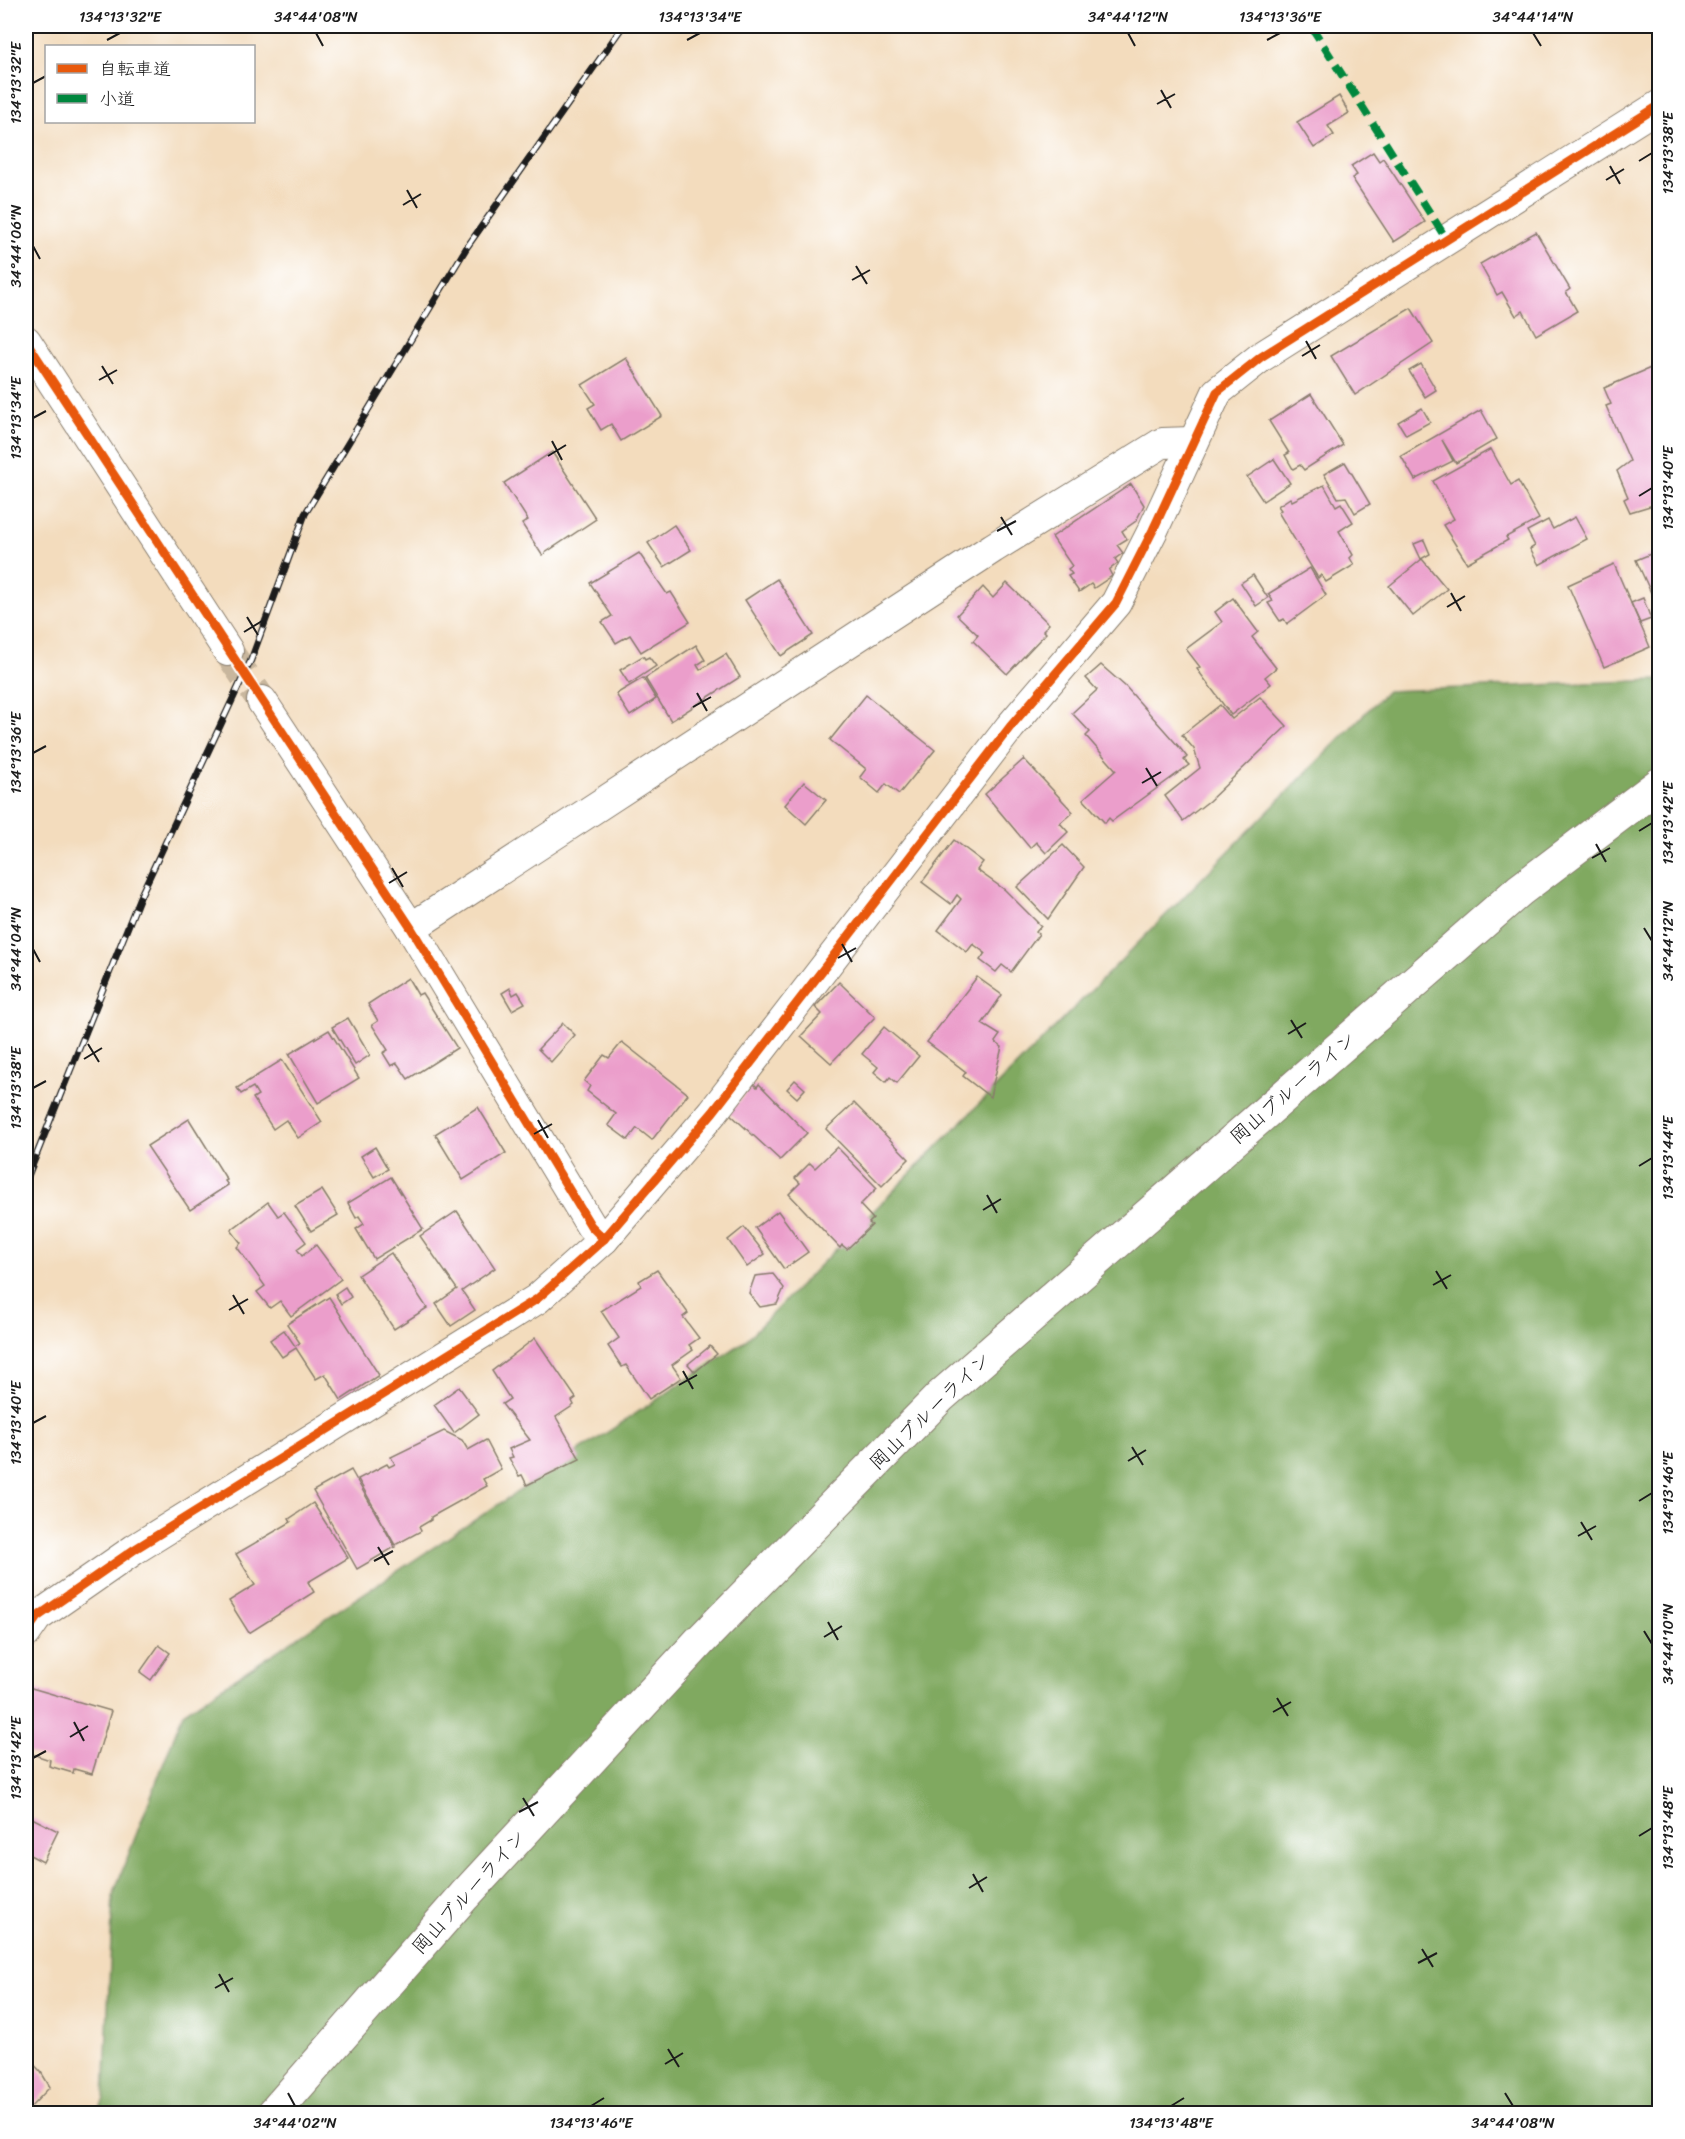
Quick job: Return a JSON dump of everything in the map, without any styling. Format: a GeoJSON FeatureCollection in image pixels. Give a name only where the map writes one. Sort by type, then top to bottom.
{"type":"FeatureCollection","features":[{"type":"Feature","properties":{"kind":"main road","name":"岡山ブルーライン"},"geometry":{"type":"LineString","coordinates":[[273,2114],[464,1896],[684,1658],[941,1396],[1520,890],[1659,784]]}},
{"type":"Feature","properties":{"kind":"street"},"geometry":{"type":"LineString","coordinates":[[26,1634],[37,1617],[135,1549],[537,1299],[604,1239],[713,1112],[1010,727],[1116,603],[1154,530],[1192,442],[1217,392],[1261,357],[1659,105]]}},
{"type":"Feature","properties":{"kind":"street"},"geometry":{"type":"LineString","coordinates":[[26,341],[228,651]]}},
{"type":"Feature","properties":{"kind":"street"},"geometry":{"type":"LineString","coordinates":[[411,928],[993,548],[1162,443],[1192,442]]}},
{"type":"Feature","properties":{"kind":"street"},"geometry":{"type":"LineString","coordinates":[[262,701],[411,928],[591,1226],[604,1239]]}},
{"type":"Feature","properties":{"kind":"green space"},"geometry":{"type":"Polygon","coordinates":[[[1659,680],[1659,2113],[97,2114],[104,2099],[113,1895],[183,1713],[744,1342],[1387,691],[1659,680]]]}},
{"type":"Feature","properties":{"kind":"building"},"geometry":{"type":"Polygon","coordinates":[[[1339,96],[1349,113],[1328,126],[1334,135],[1314,148],[1297,122],[1339,96]]]}},
{"type":"Feature","properties":{"kind":"building"},"geometry":{"type":"Polygon","coordinates":[[[1373,152],[1379,161],[1383,158],[1425,222],[1394,242],[1352,178],[1357,175],[1351,166],[1373,152]]]}},
{"type":"Feature","properties":{"kind":"building"},"geometry":{"type":"Polygon","coordinates":[[[1536,232],[1570,289],[1566,292],[1577,311],[1536,335],[1523,311],[1516,316],[1502,292],[1497,295],[1480,264],[1536,232]]]}},
{"type":"Feature","properties":{"kind":"building"},"geometry":{"type":"Polygon","coordinates":[[[1411,308],[1433,343],[1355,395],[1331,356],[1411,308]]]}},
{"type":"Feature","properties":{"kind":"building"},"geometry":{"type":"Polygon","coordinates":[[[626,358],[662,416],[621,441],[611,424],[601,430],[588,408],[595,404],[582,385],[626,358]]]}},
{"type":"Feature","properties":{"kind":"building"},"geometry":{"type":"Polygon","coordinates":[[[1421,364],[1436,390],[1425,397],[1409,371],[1421,364]]]}},
{"type":"Feature","properties":{"kind":"building"},"geometry":{"type":"Polygon","coordinates":[[[1660,364],[1660,503],[1630,512],[1624,499],[1628,497],[1617,471],[1630,461],[1606,406],[1611,404],[1604,388],[1660,364]]]}},
{"type":"Feature","properties":{"kind":"building"},"geometry":{"type":"Polygon","coordinates":[[[1311,394],[1343,445],[1304,470],[1300,465],[1293,469],[1285,455],[1289,453],[1269,421],[1311,394]]]}},
{"type":"Feature","properties":{"kind":"building"},"geometry":{"type":"Polygon","coordinates":[[[1422,408],[1430,422],[1406,435],[1398,422],[1422,408]]]}},
{"type":"Feature","properties":{"kind":"building"},"geometry":{"type":"Polygon","coordinates":[[[1481,410],[1497,439],[1456,463],[1442,440],[1453,461],[1415,480],[1401,456],[1481,410]]]}},
{"type":"Feature","properties":{"kind":"building"},"geometry":{"type":"Polygon","coordinates":[[[1491,449],[1511,485],[1518,481],[1539,519],[1506,537],[1508,540],[1467,563],[1443,525],[1454,519],[1433,481],[1491,449]]]}},
{"type":"Feature","properties":{"kind":"building"},"geometry":{"type":"Polygon","coordinates":[[[552,452],[596,519],[542,555],[522,524],[528,520],[504,483],[552,452]]]}},
{"type":"Feature","properties":{"kind":"building"},"geometry":{"type":"Polygon","coordinates":[[[1274,459],[1290,483],[1263,501],[1247,477],[1274,459]]]}},
{"type":"Feature","properties":{"kind":"building"},"geometry":{"type":"Polygon","coordinates":[[[1345,462],[1370,504],[1355,513],[1346,497],[1338,498],[1324,474],[1345,462]]]}},
{"type":"Feature","properties":{"kind":"building"},"geometry":{"type":"Polygon","coordinates":[[[1131,484],[1144,505],[1136,521],[1122,531],[1127,539],[1117,545],[1123,553],[1115,559],[1118,563],[1109,570],[1112,576],[1094,588],[1091,584],[1079,592],[1068,576],[1072,574],[1068,569],[1072,566],[1052,537],[1131,484]]]}},
{"type":"Feature","properties":{"kind":"building"},"geometry":{"type":"Polygon","coordinates":[[[1324,485],[1336,506],[1341,503],[1353,522],[1339,531],[1353,555],[1350,558],[1354,565],[1326,582],[1321,575],[1318,578],[1278,512],[1281,510],[1278,506],[1290,498],[1292,501],[1324,485]]]}},
{"type":"Feature","properties":{"kind":"building"},"geometry":{"type":"Polygon","coordinates":[[[1575,517],[1587,539],[1539,565],[1530,549],[1535,546],[1527,531],[1548,520],[1553,529],[1575,517]]]}},
{"type":"Feature","properties":{"kind":"building"},"geometry":{"type":"Polygon","coordinates":[[[674,525],[691,550],[664,567],[648,543],[674,525]]]}},
{"type":"Feature","properties":{"kind":"building"},"geometry":{"type":"Polygon","coordinates":[[[1424,540],[1430,554],[1421,559],[1414,544],[1424,540]]]}},
{"type":"Feature","properties":{"kind":"building"},"geometry":{"type":"Polygon","coordinates":[[[1660,550],[1660,594],[1653,597],[1636,560],[1660,550]]]}},
{"type":"Feature","properties":{"kind":"building"},"geometry":{"type":"Polygon","coordinates":[[[639,553],[667,594],[671,592],[690,622],[641,652],[630,635],[616,643],[602,622],[612,616],[590,583],[639,553]]]}},
{"type":"Feature","properties":{"kind":"building"},"geometry":{"type":"Polygon","coordinates":[[[1422,559],[1447,589],[1413,616],[1389,586],[1422,559]]]}},
{"type":"Feature","properties":{"kind":"building"},"geometry":{"type":"Polygon","coordinates":[[[1614,564],[1650,647],[1604,667],[1568,585],[1614,564]]]}},
{"type":"Feature","properties":{"kind":"building"},"geometry":{"type":"Polygon","coordinates":[[[1310,568],[1326,595],[1287,624],[1284,619],[1280,621],[1268,603],[1273,601],[1268,594],[1310,568]]]}},
{"type":"Feature","properties":{"kind":"building"},"geometry":{"type":"Polygon","coordinates":[[[1253,575],[1268,598],[1256,606],[1241,583],[1253,575]]]}},
{"type":"Feature","properties":{"kind":"building"},"geometry":{"type":"Polygon","coordinates":[[[777,579],[813,635],[781,656],[745,600],[777,579]]]}},
{"type":"Feature","properties":{"kind":"building"},"geometry":{"type":"Polygon","coordinates":[[[1007,583],[1049,624],[1043,630],[1046,633],[1007,674],[973,641],[978,635],[957,615],[983,587],[993,598],[1007,583]]]}},
{"type":"Feature","properties":{"kind":"building"},"geometry":{"type":"Polygon","coordinates":[[[1233,598],[1258,632],[1252,637],[1276,668],[1265,677],[1271,684],[1231,715],[1197,669],[1200,667],[1186,649],[1222,622],[1215,612],[1233,598]]]}},
{"type":"Feature","properties":{"kind":"building"},"geometry":{"type":"Polygon","coordinates":[[[1643,598],[1651,619],[1640,623],[1631,603],[1643,598]]]}},
{"type":"Feature","properties":{"kind":"building"},"geometry":{"type":"Polygon","coordinates":[[[696,645],[705,660],[697,665],[700,670],[726,654],[740,677],[671,721],[645,678],[696,645]]]}},
{"type":"Feature","properties":{"kind":"building"},"geometry":{"type":"Polygon","coordinates":[[[643,656],[645,659],[649,657],[656,666],[629,684],[620,670],[643,656]]]}},
{"type":"Feature","properties":{"kind":"building"},"geometry":{"type":"Polygon","coordinates":[[[1101,665],[1126,687],[1180,748],[1187,757],[1184,760],[1189,765],[1112,821],[1109,818],[1105,823],[1083,799],[1116,770],[1086,736],[1090,732],[1072,713],[1097,690],[1086,678],[1101,665]]]}},
{"type":"Feature","properties":{"kind":"building"},"geometry":{"type":"Polygon","coordinates":[[[643,678],[656,699],[630,716],[616,694],[643,678]]]}},
{"type":"Feature","properties":{"kind":"building"},"geometry":{"type":"Polygon","coordinates":[[[866,695],[935,750],[899,794],[886,784],[879,793],[860,777],[866,769],[830,740],[866,695]]]}},
{"type":"Feature","properties":{"kind":"building"},"geometry":{"type":"Polygon","coordinates":[[[1260,697],[1287,726],[1209,801],[1183,821],[1165,796],[1200,768],[1194,749],[1182,735],[1220,705],[1232,719],[1260,697]]]}},
{"type":"Feature","properties":{"kind":"building"},"geometry":{"type":"Polygon","coordinates":[[[1024,759],[1073,812],[1060,823],[1068,832],[1046,853],[1036,842],[1030,848],[985,794],[1024,759]]]}},
{"type":"Feature","properties":{"kind":"building"},"geometry":{"type":"Polygon","coordinates":[[[804,782],[826,800],[806,824],[785,805],[804,782]]]}},
{"type":"Feature","properties":{"kind":"building"},"geometry":{"type":"Polygon","coordinates":[[[954,840],[983,862],[977,870],[1005,890],[1041,926],[1036,932],[1039,934],[1011,972],[1002,965],[996,972],[980,960],[985,953],[973,944],[967,952],[938,930],[961,899],[957,895],[951,904],[922,882],[954,840]]]}},
{"type":"Feature","properties":{"kind":"building"},"geometry":{"type":"Polygon","coordinates":[[[1063,845],[1084,867],[1048,919],[1017,887],[1063,845]]]}},
{"type":"Feature","properties":{"kind":"building"},"geometry":{"type":"Polygon","coordinates":[[[977,977],[1002,995],[982,1024],[1000,1035],[995,1042],[1002,1047],[990,1097],[963,1076],[966,1072],[927,1042],[977,977]]]}},
{"type":"Feature","properties":{"kind":"building"},"geometry":{"type":"Polygon","coordinates":[[[408,978],[418,995],[422,993],[457,1048],[408,1079],[397,1063],[391,1066],[383,1053],[388,1050],[372,1025],[378,1021],[368,1004],[408,978]]]}},
{"type":"Feature","properties":{"kind":"building"},"geometry":{"type":"Polygon","coordinates":[[[839,982],[875,1017],[831,1063],[801,1036],[822,1014],[815,1007],[839,982]]]}},
{"type":"Feature","properties":{"kind":"building"},"geometry":{"type":"Polygon","coordinates":[[[510,988],[513,995],[518,992],[525,1003],[512,1010],[502,993],[510,988]]]}},
{"type":"Feature","properties":{"kind":"building"},"geometry":{"type":"Polygon","coordinates":[[[348,1018],[370,1055],[355,1065],[332,1027],[348,1018]]]}},
{"type":"Feature","properties":{"kind":"building"},"geometry":{"type":"Polygon","coordinates":[[[563,1023],[575,1035],[551,1062],[538,1049],[563,1023]]]}},
{"type":"Feature","properties":{"kind":"building"},"geometry":{"type":"Polygon","coordinates":[[[884,1027],[919,1056],[897,1083],[890,1077],[886,1082],[874,1072],[878,1067],[862,1054],[884,1027]]]}},
{"type":"Feature","properties":{"kind":"building"},"geometry":{"type":"Polygon","coordinates":[[[329,1030],[359,1078],[318,1103],[289,1054],[329,1030]]]}},
{"type":"Feature","properties":{"kind":"building"},"geometry":{"type":"Polygon","coordinates":[[[622,1042],[688,1094],[652,1140],[637,1128],[628,1140],[608,1125],[616,1114],[587,1091],[590,1086],[584,1081],[604,1055],[609,1058],[622,1042]]]}},
{"type":"Feature","properties":{"kind":"building"},"geometry":{"type":"Polygon","coordinates":[[[282,1060],[322,1122],[298,1138],[286,1120],[273,1129],[253,1098],[258,1095],[253,1087],[241,1094],[237,1088],[282,1060]]]}},
{"type":"Feature","properties":{"kind":"building"},"geometry":{"type":"Polygon","coordinates":[[[795,1080],[805,1089],[797,1098],[787,1089],[795,1080]]]}},
{"type":"Feature","properties":{"kind":"building"},"geometry":{"type":"Polygon","coordinates":[[[754,1084],[757,1087],[759,1084],[807,1133],[780,1160],[729,1113],[754,1084]]]}},
{"type":"Feature","properties":{"kind":"building"},"geometry":{"type":"Polygon","coordinates":[[[854,1103],[909,1159],[882,1186],[826,1129],[854,1103]]]}},
{"type":"Feature","properties":{"kind":"building"},"geometry":{"type":"Polygon","coordinates":[[[478,1107],[506,1153],[463,1180],[435,1134],[478,1107]]]}},
{"type":"Feature","properties":{"kind":"building"},"geometry":{"type":"Polygon","coordinates":[[[189,1119],[228,1185],[190,1210],[147,1146],[189,1119]]]}},
{"type":"Feature","properties":{"kind":"building"},"geometry":{"type":"Polygon","coordinates":[[[375,1147],[388,1169],[374,1177],[361,1156],[375,1147]]]}},
{"type":"Feature","properties":{"kind":"building"},"geometry":{"type":"Polygon","coordinates":[[[837,1147],[877,1188],[860,1205],[873,1219],[869,1223],[872,1225],[847,1249],[842,1245],[840,1248],[789,1194],[800,1183],[795,1178],[810,1163],[815,1168],[837,1147]]]}},
{"type":"Feature","properties":{"kind":"building"},"geometry":{"type":"Polygon","coordinates":[[[391,1177],[423,1229],[374,1259],[356,1229],[364,1224],[359,1216],[356,1218],[348,1203],[391,1177]]]}},
{"type":"Feature","properties":{"kind":"building"},"geometry":{"type":"Polygon","coordinates":[[[322,1190],[338,1215],[311,1231],[295,1206],[322,1190]]]}},
{"type":"Feature","properties":{"kind":"building"},"geometry":{"type":"Polygon","coordinates":[[[268,1202],[278,1216],[284,1212],[306,1242],[297,1249],[302,1256],[316,1245],[341,1279],[291,1316],[280,1301],[270,1308],[257,1292],[265,1286],[237,1247],[241,1243],[231,1230],[268,1202]]]}},
{"type":"Feature","properties":{"kind":"building"},"geometry":{"type":"Polygon","coordinates":[[[457,1211],[495,1268],[462,1291],[475,1310],[451,1326],[436,1304],[457,1289],[420,1236],[457,1211]]]}},
{"type":"Feature","properties":{"kind":"building"},"geometry":{"type":"Polygon","coordinates":[[[778,1211],[808,1252],[784,1269],[755,1228],[778,1211]]]}},
{"type":"Feature","properties":{"kind":"building"},"geometry":{"type":"Polygon","coordinates":[[[744,1227],[765,1254],[747,1267],[728,1240],[744,1227]]]}},
{"type":"Feature","properties":{"kind":"building"},"geometry":{"type":"Polygon","coordinates":[[[391,1253],[427,1308],[394,1329],[358,1275],[391,1253]]]}},
{"type":"Feature","properties":{"kind":"building"},"geometry":{"type":"Polygon","coordinates":[[[657,1270],[688,1313],[683,1317],[699,1338],[689,1345],[693,1350],[672,1365],[681,1378],[649,1399],[626,1365],[622,1367],[608,1346],[619,1338],[601,1311],[641,1286],[639,1281],[657,1270]]]}},
{"type":"Feature","properties":{"kind":"building"},"geometry":{"type":"Polygon","coordinates":[[[773,1274],[784,1288],[777,1304],[760,1307],[749,1293],[755,1276],[773,1274]]]}},
{"type":"Feature","properties":{"kind":"building"},"geometry":{"type":"Polygon","coordinates":[[[345,1287],[351,1297],[341,1304],[335,1294],[345,1287]]]}},
{"type":"Feature","properties":{"kind":"building"},"geometry":{"type":"Polygon","coordinates":[[[329,1297],[379,1375],[341,1400],[325,1374],[316,1379],[296,1348],[282,1357],[270,1340],[284,1330],[295,1346],[300,1343],[287,1324],[329,1297]]]}},
{"type":"Feature","properties":{"kind":"building"},"geometry":{"type":"Polygon","coordinates":[[[535,1338],[576,1398],[572,1401],[574,1405],[556,1417],[580,1459],[527,1485],[509,1458],[513,1457],[509,1449],[530,1440],[502,1404],[510,1399],[492,1371],[535,1338]]]}},
{"type":"Feature","properties":{"kind":"building"},"geometry":{"type":"Polygon","coordinates":[[[710,1346],[717,1354],[695,1372],[688,1364],[710,1346]]]}},
{"type":"Feature","properties":{"kind":"building"},"geometry":{"type":"Polygon","coordinates":[[[459,1387],[479,1414],[454,1433],[434,1405],[459,1387]]]}},
{"type":"Feature","properties":{"kind":"building"},"geometry":{"type":"Polygon","coordinates":[[[444,1431],[462,1440],[468,1450],[486,1440],[501,1469],[483,1479],[487,1486],[431,1517],[431,1520],[419,1527],[421,1531],[395,1545],[358,1479],[387,1464],[389,1467],[395,1464],[391,1457],[444,1431]]]}},
{"type":"Feature","properties":{"kind":"building"},"geometry":{"type":"Polygon","coordinates":[[[351,1470],[395,1547],[357,1569],[313,1491],[351,1470]]]}},
{"type":"Feature","properties":{"kind":"building"},"geometry":{"type":"Polygon","coordinates":[[[313,1503],[348,1558],[308,1582],[314,1592],[249,1633],[229,1601],[255,1585],[236,1554],[291,1522],[289,1519],[313,1503]]]}},
{"type":"Feature","properties":{"kind":"building"},"geometry":{"type":"Polygon","coordinates":[[[159,1645],[170,1653],[151,1680],[140,1672],[159,1645]]]}},
{"type":"Feature","properties":{"kind":"building"},"geometry":{"type":"Polygon","coordinates":[[[28,1687],[111,1711],[92,1774],[74,1769],[73,1773],[49,1766],[50,1760],[26,1752],[28,1687]]]}},
{"type":"Feature","properties":{"kind":"building"},"geometry":{"type":"Polygon","coordinates":[[[32,1818],[58,1831],[43,1862],[26,1853],[26,1831],[32,1818]]]}},
{"type":"Feature","properties":{"kind":"building"},"geometry":{"type":"Polygon","coordinates":[[[26,2056],[41,2072],[50,2087],[26,2112],[26,2056]]]}},
{"type":"Feature","properties":{"kind":"tunnel"},"geometry":{"type":"LineString","coordinates":[[228,651],[262,701]]}},
{"type":"Feature","properties":{"kind":"railway"},"geometry":{"type":"LineString","coordinates":[[26,1181],[139,899],[251,660],[305,514],[467,247],[623,26]]}},
{"type":"Feature","properties":{"kind":"marked path"},"geometry":{"type":"LineString","coordinates":[[1311,26],[1447,240]]}},
{"type":"Feature","properties":{"kind":"cycle path"},"geometry":{"type":"LineString","coordinates":[[26,1633],[37,1617],[135,1549],[537,1299],[604,1239],[713,1112],[1010,727],[1116,603],[1153,530],[1217,392],[1261,357],[1660,105]]}},
{"type":"Feature","properties":{"kind":"cycle path"},"geometry":{"type":"LineString","coordinates":[[26,341],[411,928],[591,1226],[604,1239]]}}]}
